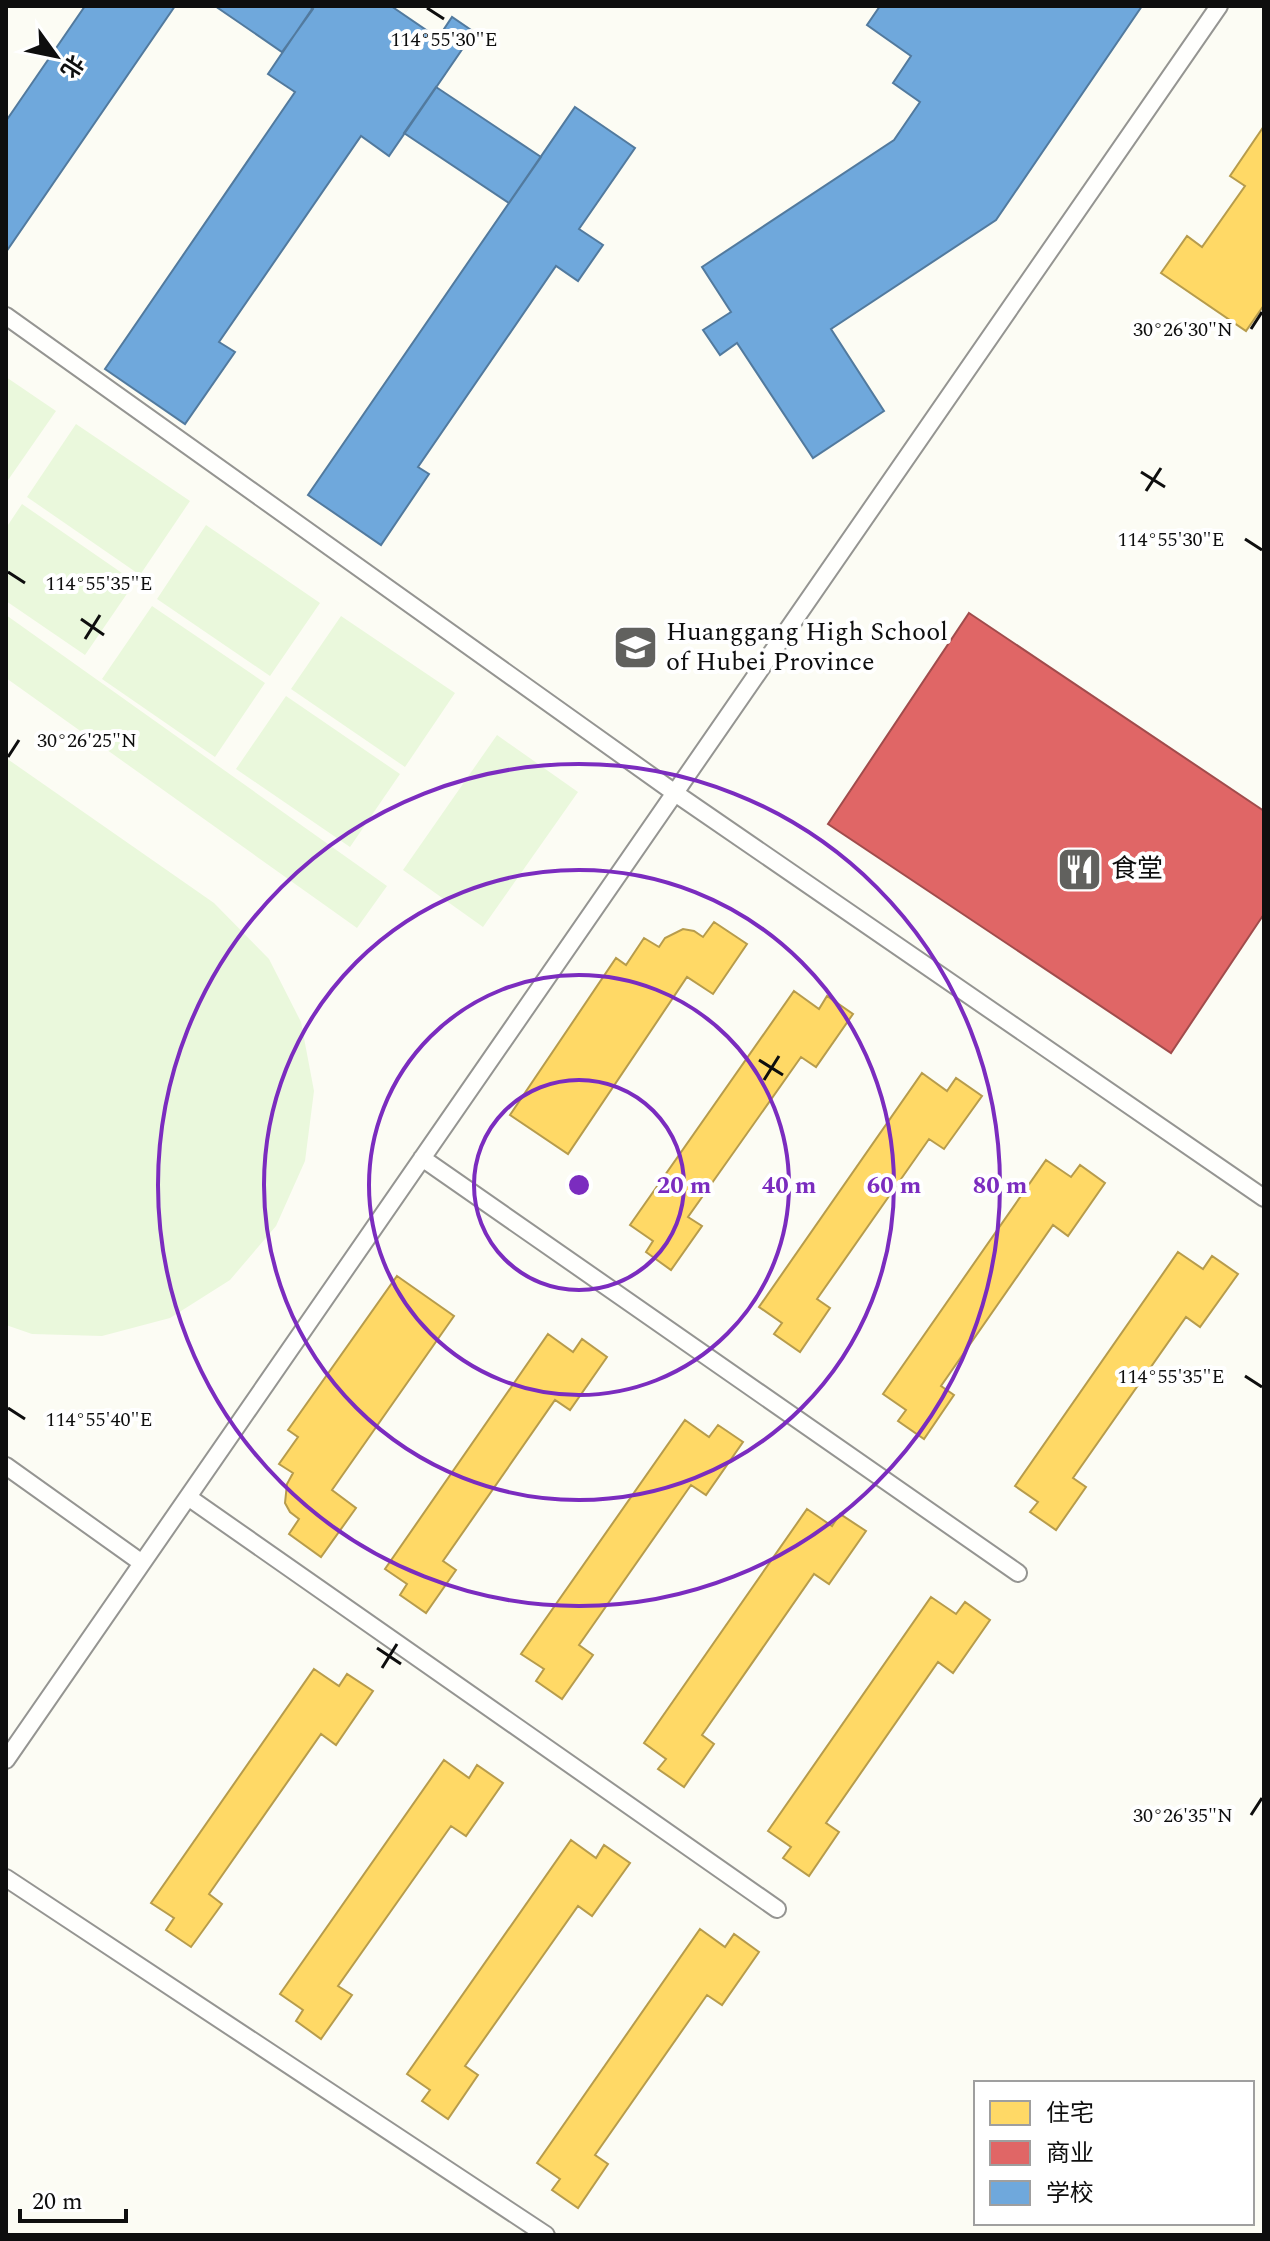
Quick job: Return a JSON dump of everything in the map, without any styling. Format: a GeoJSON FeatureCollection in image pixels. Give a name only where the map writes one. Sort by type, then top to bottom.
{"type":"FeatureCollection","features":[{"type":"Feature","properties":{"kind":"lane"},"geometry":{"type":"LineString","coordinates":[[6,1760],[1219,6]]}},
{"type":"Feature","properties":{"kind":"lane"},"geometry":{"type":"LineString","coordinates":[[6,316],[675,793],[1264,1198]]}},
{"type":"Feature","properties":{"kind":"lane"},"geometry":{"type":"LineString","coordinates":[[422,1158],[1018,1573]]}},
{"type":"Feature","properties":{"kind":"lane"},"geometry":{"type":"LineString","coordinates":[[6,1466],[142,1563]]}},
{"type":"Feature","properties":{"kind":"lane"},"geometry":{"type":"LineString","coordinates":[[188,1497],[777,1909]]}},
{"type":"Feature","properties":{"kind":"lane"},"geometry":{"type":"LineString","coordinates":[[6,1878],[546,2235]]}},
{"type":"Feature","properties":{"kind":"green space"},"geometry":{"type":"Polygon","coordinates":[[[6,377],[56,411],[6,483],[6,377]]]}},
{"type":"Feature","properties":{"kind":"green space"},"geometry":{"type":"Polygon","coordinates":[[[76,424],[190,501],[140,575],[27,497],[76,424]]]}},
{"type":"Feature","properties":{"kind":"green space"},"geometry":{"type":"Polygon","coordinates":[[[22,504],[135,582],[85,655],[6,601],[6,528],[22,504]]]}},
{"type":"Feature","properties":{"kind":"green space"},"geometry":{"type":"Polygon","coordinates":[[[206,525],[320,603],[270,676],[157,599],[206,525]]]}},
{"type":"Feature","properties":{"kind":"green space"},"geometry":{"type":"Polygon","coordinates":[[[152,606],[265,683],[215,757],[102,679],[152,606]]]}},
{"type":"Feature","properties":{"kind":"green space"},"geometry":{"type":"Polygon","coordinates":[[[6,615],[387,886],[357,928],[6,678],[6,615]]]}},
{"type":"Feature","properties":{"kind":"green space"},"geometry":{"type":"Polygon","coordinates":[[[341,616],[455,693],[405,767],[291,689],[341,616]]]}},
{"type":"Feature","properties":{"kind":"green space"},"geometry":{"type":"Polygon","coordinates":[[[286,696],[400,774],[350,847],[236,769],[286,696]]]}},
{"type":"Feature","properties":{"kind":"green space"},"geometry":{"type":"Polygon","coordinates":[[[497,735],[578,792],[483,927],[403,870],[497,735]]]}},
{"type":"Feature","properties":{"kind":"green space"},"geometry":{"type":"Polygon","coordinates":[[[6,758],[214,903],[269,959],[301,1022],[314,1091],[305,1161],[276,1226],[230,1280],[170,1318],[102,1336],[32,1334],[6,1325],[6,758]]]}},
{"type":"Feature","properties":{"kind":"building: 住宅"},"geometry":{"type":"Polygon","coordinates":[[[1264,126],[1264,305],[1246,331],[1161,273],[1187,236],[1202,247],[1245,186],[1230,176],[1264,126]]]}},
{"type":"Feature","properties":{"kind":"building: 住宅"},"geometry":{"type":"Polygon","coordinates":[[[714,922],[747,944],[713,994],[687,977],[568,1154],[510,1115],[616,958],[626,965],[644,938],[659,947],[665,938],[683,929],[703,937],[714,922]]]}},
{"type":"Feature","properties":{"kind":"building: 住宅"},"geometry":{"type":"Polygon","coordinates":[[[794,991],[819,1009],[827,996],[853,1014],[816,1067],[801,1057],[688,1217],[702,1226],[671,1270],[646,1252],[653,1241],[630,1225],[794,991]]]}},
{"type":"Feature","properties":{"kind":"building: 住宅"},"geometry":{"type":"Polygon","coordinates":[[[922,1073],[947,1091],[956,1078],[982,1096],[944,1149],[929,1139],[817,1299],[830,1308],[800,1352],[774,1334],[782,1323],[759,1307],[922,1073]]]}},
{"type":"Feature","properties":{"kind":"building: 住宅"},"geometry":{"type":"Polygon","coordinates":[[[1046,1160],[1071,1177],[1080,1165],[1105,1183],[1068,1236],[1053,1225],[941,1386],[954,1395],[924,1439],[898,1421],[906,1410],[883,1394],[1046,1160]]]}},
{"type":"Feature","properties":{"kind":"building: 住宅"},"geometry":{"type":"Polygon","coordinates":[[[1178,1252],[1203,1269],[1212,1256],[1238,1274],[1200,1327],[1186,1317],[1073,1478],[1086,1487],[1056,1530],[1030,1512],[1038,1502],[1015,1486],[1178,1252]]]}},
{"type":"Feature","properties":{"kind":"building: 住宅"},"geometry":{"type":"Polygon","coordinates":[[[397,1276],[454,1316],[332,1490],[356,1508],[321,1557],[289,1534],[299,1519],[285,1503],[287,1484],[293,1473],[279,1464],[298,1437],[288,1430],[397,1276]]]}},
{"type":"Feature","properties":{"kind":"building: 住宅"},"geometry":{"type":"Polygon","coordinates":[[[548,1334],[573,1352],[582,1339],[607,1357],[570,1410],[555,1400],[443,1561],[456,1570],[426,1613],[400,1595],[407,1584],[385,1569],[548,1334]]]}},
{"type":"Feature","properties":{"kind":"building: 住宅"},"geometry":{"type":"Polygon","coordinates":[[[685,1420],[709,1437],[718,1425],[743,1442],[706,1495],[691,1485],[579,1645],[593,1655],[562,1699],[536,1681],[544,1669],[521,1654],[685,1420]]]}},
{"type":"Feature","properties":{"kind":"building: 住宅"},"geometry":{"type":"Polygon","coordinates":[[[807,1509],[832,1526],[840,1514],[866,1531],[829,1584],[814,1574],[702,1735],[714,1744],[684,1787],[658,1769],[666,1759],[644,1743],[807,1509]]]}},
{"type":"Feature","properties":{"kind":"building: 住宅"},"geometry":{"type":"Polygon","coordinates":[[[931,1597],[956,1614],[965,1602],[990,1620],[953,1673],[938,1662],[826,1823],[839,1832],[809,1876],[783,1858],[791,1847],[768,1831],[931,1597]]]}},
{"type":"Feature","properties":{"kind":"building: 住宅"},"geometry":{"type":"Polygon","coordinates":[[[314,1669],[339,1686],[347,1674],[373,1691],[336,1745],[321,1734],[209,1894],[222,1904],[191,1947],[166,1930],[174,1918],[151,1903],[314,1669]]]}},
{"type":"Feature","properties":{"kind":"building: 住宅"},"geometry":{"type":"Polygon","coordinates":[[[444,1760],[469,1778],[477,1765],[503,1783],[466,1836],[451,1826],[338,1986],[352,1995],[321,2039],[296,2021],[303,2010],[280,1994],[444,1760]]]}},
{"type":"Feature","properties":{"kind":"building: 住宅"},"geometry":{"type":"Polygon","coordinates":[[[571,1840],[596,1858],[604,1845],[630,1863],[592,1916],[578,1906],[465,2066],[478,2075],[448,2119],[422,2101],[430,2090],[407,2074],[571,1840]]]}},
{"type":"Feature","properties":{"kind":"building: 住宅"},"geometry":{"type":"Polygon","coordinates":[[[700,1929],[725,1947],[734,1934],[759,1952],[722,2005],[707,1995],[595,2155],[608,2164],[578,2208],[552,2190],[560,2179],[537,2163],[700,1929]]]}},
{"type":"Feature","properties":{"kind":"building: 商业","name":"食堂"},"geometry":{"type":"Polygon","coordinates":[[[969,613],[1264,811],[1264,914],[1171,1053],[828,824],[969,613]]]}},
{"type":"Feature","properties":{"kind":"building: 学校"},"geometry":{"type":"Polygon","coordinates":[[[85,6],[175,6],[6,252],[6,121],[85,6]]]}},
{"type":"Feature","properties":{"kind":"building: 学校"},"geometry":{"type":"Polygon","coordinates":[[[215,6],[309,6],[313,9],[282,52],[215,6]]]}},
{"type":"Feature","properties":{"kind":"building: 学校"},"geometry":{"type":"Polygon","coordinates":[[[314,6],[391,6],[438,38],[452,17],[474,32],[389,156],[361,136],[219,342],[235,352],[185,424],[105,369],[295,92],[268,74],[314,6]]]}},
{"type":"Feature","properties":{"kind":"building: 学校"},"geometry":{"type":"Polygon","coordinates":[[[880,6],[1142,6],[996,220],[831,329],[884,411],[813,458],[737,343],[720,355],[703,330],[731,312],[702,267],[894,140],[920,102],[893,83],[911,56],[867,25],[880,6]]]}},
{"type":"Feature","properties":{"kind":"building: 学校"},"geometry":{"type":"Polygon","coordinates":[[[436,87],[541,157],[509,203],[404,133],[436,87]]]}},
{"type":"Feature","properties":{"kind":"building: 学校"},"geometry":{"type":"Polygon","coordinates":[[[575,107],[635,148],[579,229],[603,245],[578,281],[556,266],[418,467],[429,474],[381,545],[308,495],[575,107]]]}},
{"type":"Feature","properties":{"kind":"place","name":"Huanggang High School of Hubei Province"},"geometry":{"type":"Point","coordinates":[635,647]}},
{"type":"Feature","properties":{"kind":"place","name":"食堂"},"geometry":{"type":"Point","coordinates":[1080,869]}}]}
